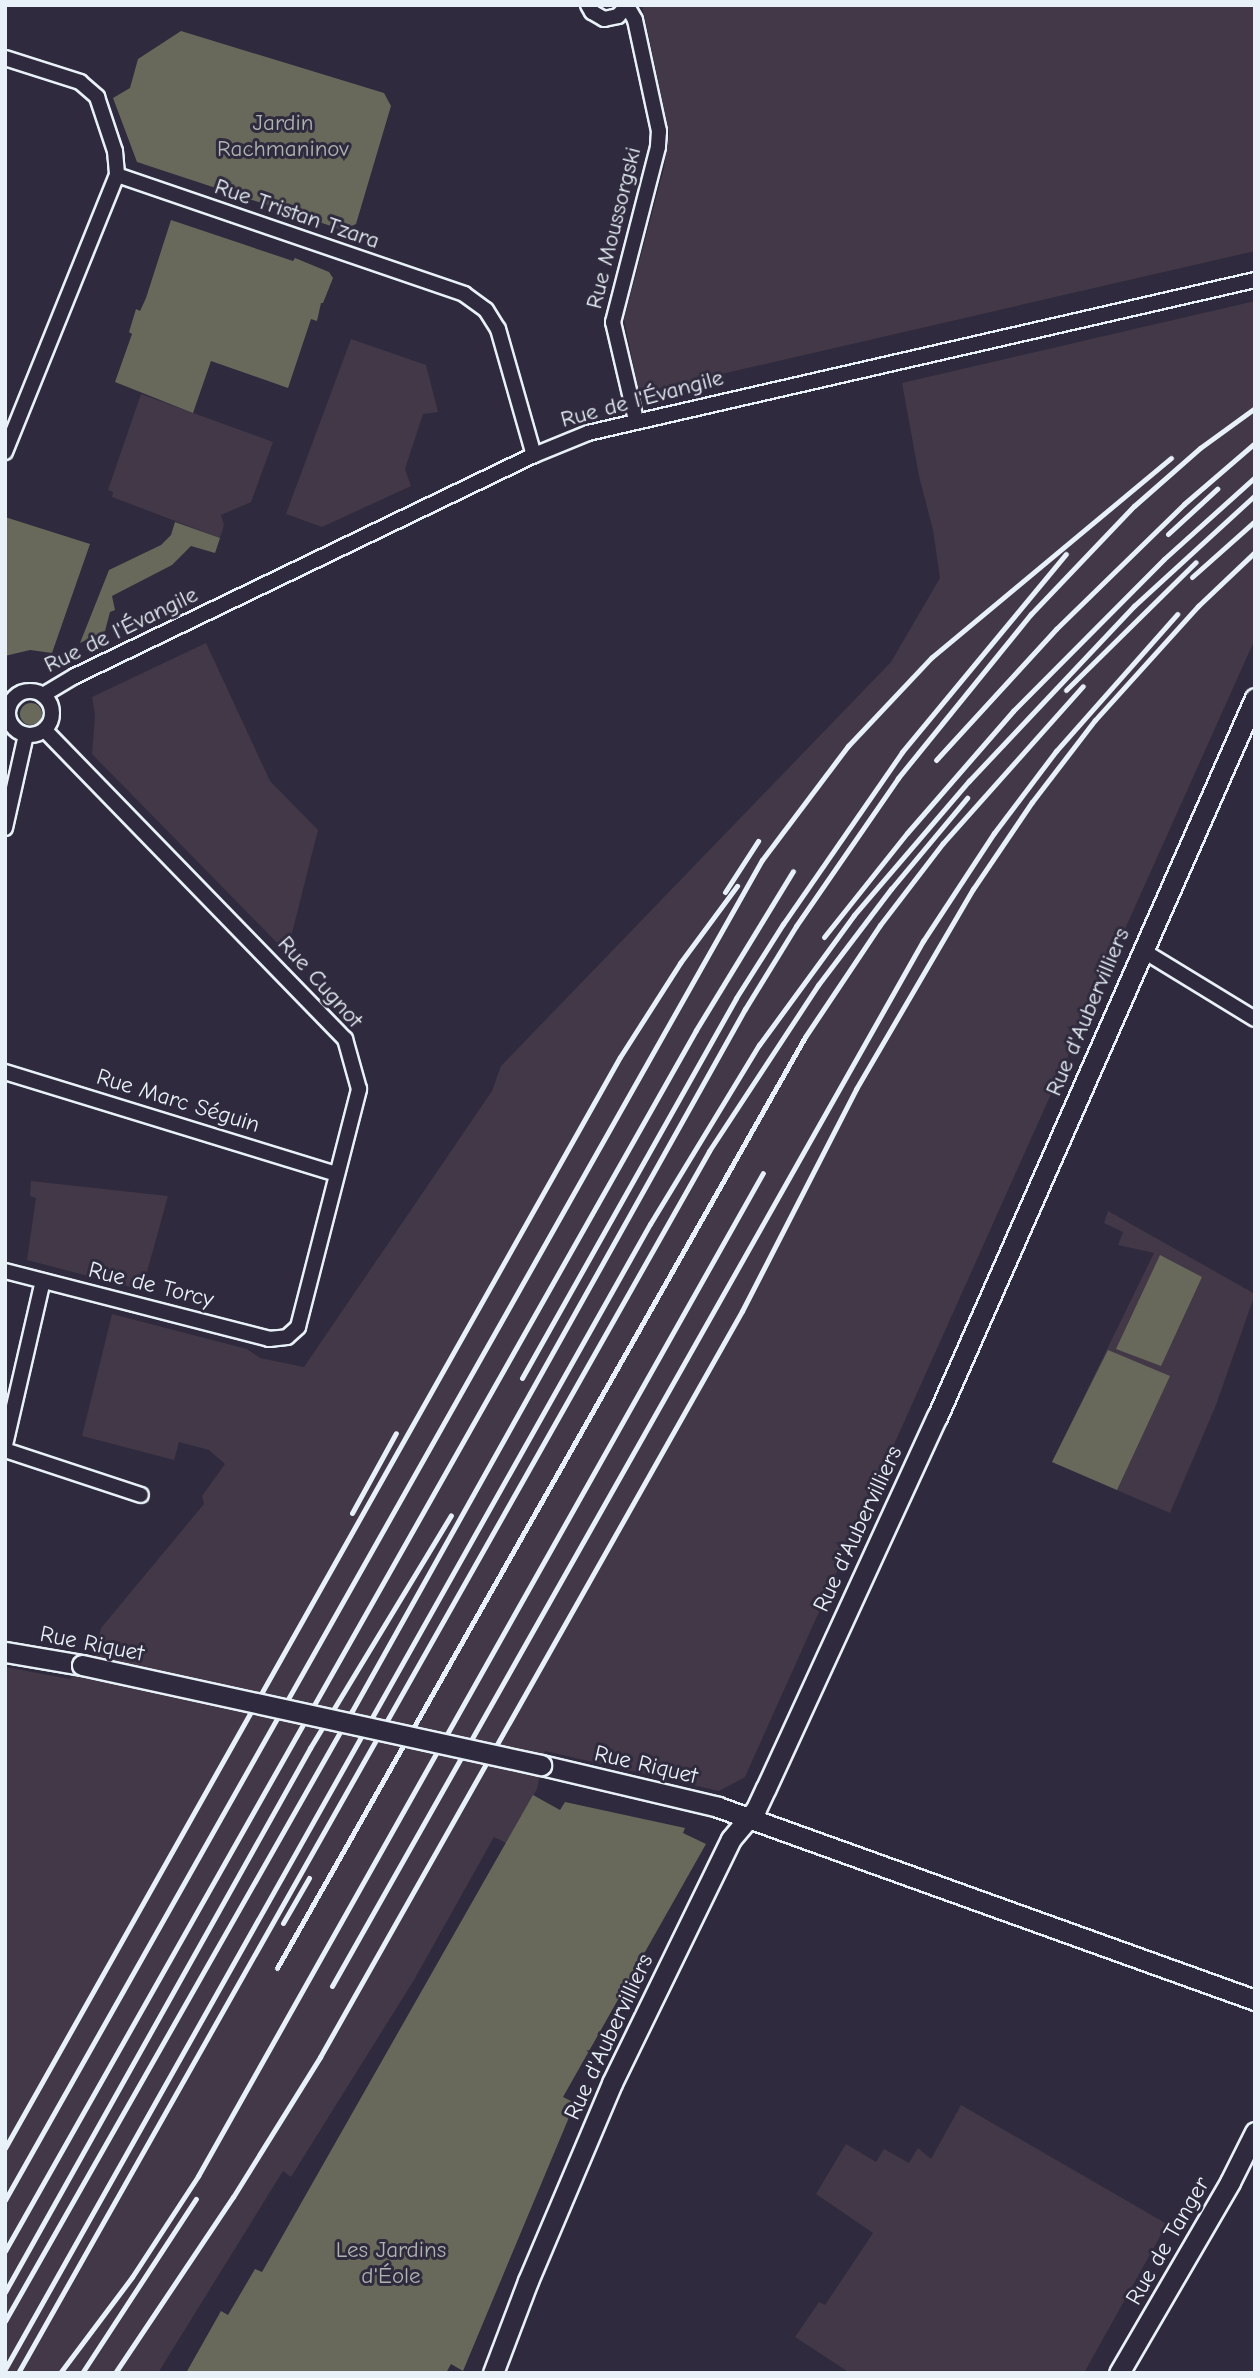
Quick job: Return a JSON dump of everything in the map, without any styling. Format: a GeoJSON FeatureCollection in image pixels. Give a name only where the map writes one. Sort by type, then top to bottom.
{"type":"FeatureCollection","features":[{"type":"Feature","properties":{"kind":"street","name":"Rue Moussorgski"},"geometry":{"type":"LineString","coordinates":[[588,5],[592,12],[604,19],[618,16],[627,6],[635,20],[659,131],[658,147],[613,322],[636,421]]}},
{"type":"Feature","properties":{"kind":"street"},"geometry":{"type":"LineString","coordinates":[[5,58],[80,82],[97,97],[115,151],[117,175],[5,452]]}},
{"type":"Feature","properties":{"kind":"street","name":"Rue Tristan Tzara"},"geometry":{"type":"LineString","coordinates":[[117,175],[464,294],[486,310],[498,329],[534,455]]}},
{"type":"Feature","properties":{"kind":"street","name":"Rue de l'Évangile"},"geometry":{"type":"LineString","coordinates":[[43,695],[75,676],[534,455],[588,433],[1255,280]]}},
{"type":"Feature","properties":{"kind":"street"},"geometry":{"type":"LineString","coordinates":[[28,691],[43,695],[49,701],[53,716],[45,730],[36,735],[26,735],[8,728],[8,700],[28,691]]}},
{"type":"Feature","properties":{"kind":"street","name":"Rue d'Aubervilliers"},"geometry":{"type":"LineString","coordinates":[[494,2373],[528,2281],[612,2083],[731,1839],[748,1818],[766,1788],[937,1417],[1255,698]]}},
{"type":"Feature","properties":{"kind":"street","name":"Rue Cugnot"},"geometry":{"type":"LineString","coordinates":[[45,730],[345,1039],[359,1089],[298,1327],[286,1337]]}},
{"type":"Feature","properties":{"kind":"street"},"geometry":{"type":"LineString","coordinates":[[5,828],[26,735]]}},
{"type":"Feature","properties":{"kind":"street"},"geometry":{"type":"LineString","coordinates":[[1142,950],[1255,1019]]}},
{"type":"Feature","properties":{"kind":"street","name":"Rue Marc Séguin"},"geometry":{"type":"LineString","coordinates":[[5,1072],[337,1174]]}},
{"type":"Feature","properties":{"kind":"street","name":"Rue de Torcy"},"geometry":{"type":"LineString","coordinates":[[5,1270],[270,1339],[286,1337]]}},
{"type":"Feature","properties":{"kind":"street"},"geometry":{"type":"LineString","coordinates":[[43,1281],[5,1448],[141,1494]]}},
{"type":"Feature","properties":{"kind":"street","name":"Rue Riquet"},"geometry":{"type":"LineString","coordinates":[[5,1652],[82,1665],[541,1765],[719,1807],[1255,2000]]}},
{"type":"Feature","properties":{"kind":"street","name":"Rue de Tanger"},"geometry":{"type":"LineString","coordinates":[[1119,2373],[1230,2182],[1255,2132]]}},
{"type":"Feature","properties":{"kind":"shaded area"},"geometry":{"type":"Polygon","coordinates":[[[642,5],[1255,5],[1255,251],[639,393],[624,319],[664,168],[669,133],[642,5]]]}},
{"type":"Feature","properties":{"kind":"shaded area"},"geometry":{"type":"Polygon","coordinates":[[[1255,301],[1255,639],[745,1777],[719,1791],[545,1751],[537,1789],[506,1843],[494,1837],[414,1980],[291,2177],[283,2171],[158,2373],[5,2373],[5,1667],[70,1679],[101,1649],[97,1644],[101,1628],[204,1504],[202,1496],[225,1464],[209,1450],[179,1442],[174,1460],[82,1436],[112,1314],[247,1349],[260,1358],[304,1367],[492,1091],[501,1066],[891,662],[940,578],[933,530],[919,476],[902,383],[1255,301]]]}},
{"type":"Feature","properties":{"kind":"shaded area"},"geometry":{"type":"Polygon","coordinates":[[[351,339],[426,365],[438,412],[423,414],[405,469],[411,486],[322,527],[286,514],[351,339]]]}},
{"type":"Feature","properties":{"kind":"shaded area"},"geometry":{"type":"Polygon","coordinates":[[[141,394],[273,442],[251,502],[221,515],[224,525],[220,538],[112,497],[113,492],[108,490],[141,394]]]}},
{"type":"Feature","properties":{"kind":"shaded area"},"geometry":{"type":"Polygon","coordinates":[[[206,643],[270,781],[318,830],[287,953],[92,754],[95,715],[92,697],[206,643]]]}},
{"type":"Feature","properties":{"kind":"shaded area"},"geometry":{"type":"Polygon","coordinates":[[[31,1181],[168,1196],[142,1290],[27,1260],[36,1198],[30,1196],[31,1181]]]}},
{"type":"Feature","properties":{"kind":"shaded area"},"geometry":{"type":"Polygon","coordinates":[[[1108,1211],[1255,1294],[1216,1405],[1170,1513],[1052,1462],[1154,1253],[1118,1245],[1123,1232],[1104,1223],[1108,1211]]]}},
{"type":"Feature","properties":{"kind":"shaded area"},"geometry":{"type":"Polygon","coordinates":[[[961,2105],[1167,2224],[1084,2373],[850,2373],[795,2337],[819,2302],[825,2305],[873,2233],[816,2194],[846,2144],[876,2162],[884,2149],[909,2163],[918,2148],[931,2159],[961,2105]]]}},
{"type":"Feature","properties":{"kind":"green space","name":"Jardin Rachmaninov"},"geometry":{"type":"Polygon","coordinates":[[[181,31],[384,93],[391,106],[356,224],[343,230],[137,162],[113,98],[130,88],[138,59],[181,31]]]}},
{"type":"Feature","properties":{"kind":"green space"},"geometry":{"type":"Polygon","coordinates":[[[171,220],[293,261],[295,258],[329,272],[333,278],[321,303],[317,321],[311,319],[288,388],[211,361],[193,413],[115,382],[132,334],[129,332],[136,309],[140,311],[146,298],[171,220]]]}},
{"type":"Feature","properties":{"kind":"green space"},"geometry":{"type":"Polygon","coordinates":[[[5,517],[90,544],[52,653],[30,650],[5,656],[5,517]]]}},
{"type":"Feature","properties":{"kind":"green space"},"geometry":{"type":"Polygon","coordinates":[[[175,522],[220,538],[215,553],[191,546],[172,565],[112,596],[115,610],[110,612],[105,631],[80,643],[109,570],[161,545],[171,535],[175,522]]]}},
{"type":"Feature","properties":{"kind":"green space"},"geometry":{"type":"Polygon","coordinates":[[[27,703],[35,703],[42,710],[42,718],[35,725],[27,725],[20,718],[20,710],[27,703]]]}},
{"type":"Feature","properties":{"kind":"green space"},"geometry":{"type":"Polygon","coordinates":[[[1160,1255],[1202,1277],[1161,1366],[1116,1349],[1160,1255]]]}},
{"type":"Feature","properties":{"kind":"green space"},"geometry":{"type":"Polygon","coordinates":[[[1108,1350],[1170,1376],[1117,1490],[1052,1462],[1108,1350]]]}},
{"type":"Feature","properties":{"kind":"green space","name":"Les Jardins d'Éole"},"geometry":{"type":"Polygon","coordinates":[[[533,1795],[560,1810],[565,1802],[685,1828],[683,1833],[706,1844],[563,2097],[575,2103],[463,2371],[451,2364],[446,2373],[186,2373],[221,2311],[228,2315],[255,2269],[262,2272],[533,1795]]]}},
{"type":"Feature","properties":{"kind":"railway"},"geometry":{"type":"LineString","coordinates":[[5,2321],[352,1711],[745,1009],[796,926],[898,778],[1031,614],[1134,506],[1200,448],[1255,408]]}},
{"type":"Feature","properties":{"kind":"railway"},"geometry":{"type":"LineString","coordinates":[[936,760],[1056,629],[1184,504],[1255,443]]}},
{"type":"Feature","properties":{"kind":"railway"},"geometry":{"type":"LineString","coordinates":[[5,2200],[762,860],[848,746],[932,657],[1171,458]]}},
{"type":"Feature","properties":{"kind":"railway"},"geometry":{"type":"LineString","coordinates":[[824,937],[907,833],[1013,711],[1164,559],[1255,477]]}},
{"type":"Feature","properties":{"kind":"railway"},"geometry":{"type":"LineString","coordinates":[[1168,534],[1217,489]]}},
{"type":"Feature","properties":{"kind":"railway"},"geometry":{"type":"LineString","coordinates":[[5,2369],[650,1224],[759,1045],[854,915],[969,781],[1134,606],[1255,495]]}},
{"type":"Feature","properties":{"kind":"railway"},"geometry":{"type":"LineString","coordinates":[[1192,577],[1255,521]]}},
{"type":"Feature","properties":{"kind":"railway"},"geometry":{"type":"LineString","coordinates":[[115,2373],[233,2197],[320,2057],[742,1311],[856,1089],[973,889],[1032,802],[1095,720],[1198,606],[1255,552]]}},
{"type":"Feature","properties":{"kind":"railway"},"geometry":{"type":"LineString","coordinates":[[522,1378],[736,998],[783,924],[902,752],[1066,554]]}},
{"type":"Feature","properties":{"kind":"railway"},"geometry":{"type":"LineString","coordinates":[[1066,690],[1196,562]]}},
{"type":"Feature","properties":{"kind":"railway"},"geometry":{"type":"LineString","coordinates":[[332,1986],[923,941],[994,833],[1056,751],[1177,614]]}},
{"type":"Feature","properties":{"kind":"railway"},"geometry":{"type":"LineString","coordinates":[[277,1968],[805,1037],[880,925],[943,843],[1083,686]]}},
{"type":"Feature","properties":{"kind":"railway"},"geometry":{"type":"LineString","coordinates":[[18,2373],[709,1151],[818,985],[891,889],[967,798]]}},
{"type":"Feature","properties":{"kind":"railway"},"geometry":{"type":"LineString","coordinates":[[725,892],[758,841]]}},
{"type":"Feature","properties":{"kind":"railway"},"geometry":{"type":"LineString","coordinates":[[5,2251],[696,1030],[793,871]]}},
{"type":"Feature","properties":{"kind":"railway"},"geometry":{"type":"LineString","coordinates":[[5,2148],[620,1057],[680,963],[737,886]]}},
{"type":"Feature","properties":{"kind":"railway"},"geometry":{"type":"LineString","coordinates":[[60,2373],[132,2277],[198,2176],[763,1173]]}},
{"type":"Feature","properties":{"kind":"railway"},"geometry":{"type":"LineString","coordinates":[[352,1513],[396,1433]]}},
{"type":"Feature","properties":{"kind":"railway"},"geometry":{"type":"LineString","coordinates":[[5,2292],[310,1748],[451,1515]]}},
{"type":"Feature","properties":{"kind":"railway"},"geometry":{"type":"LineString","coordinates":[[283,1923],[309,1878]]}},
{"type":"Feature","properties":{"kind":"railway"},"geometry":{"type":"LineString","coordinates":[[82,2373],[196,2199]]}}]}
